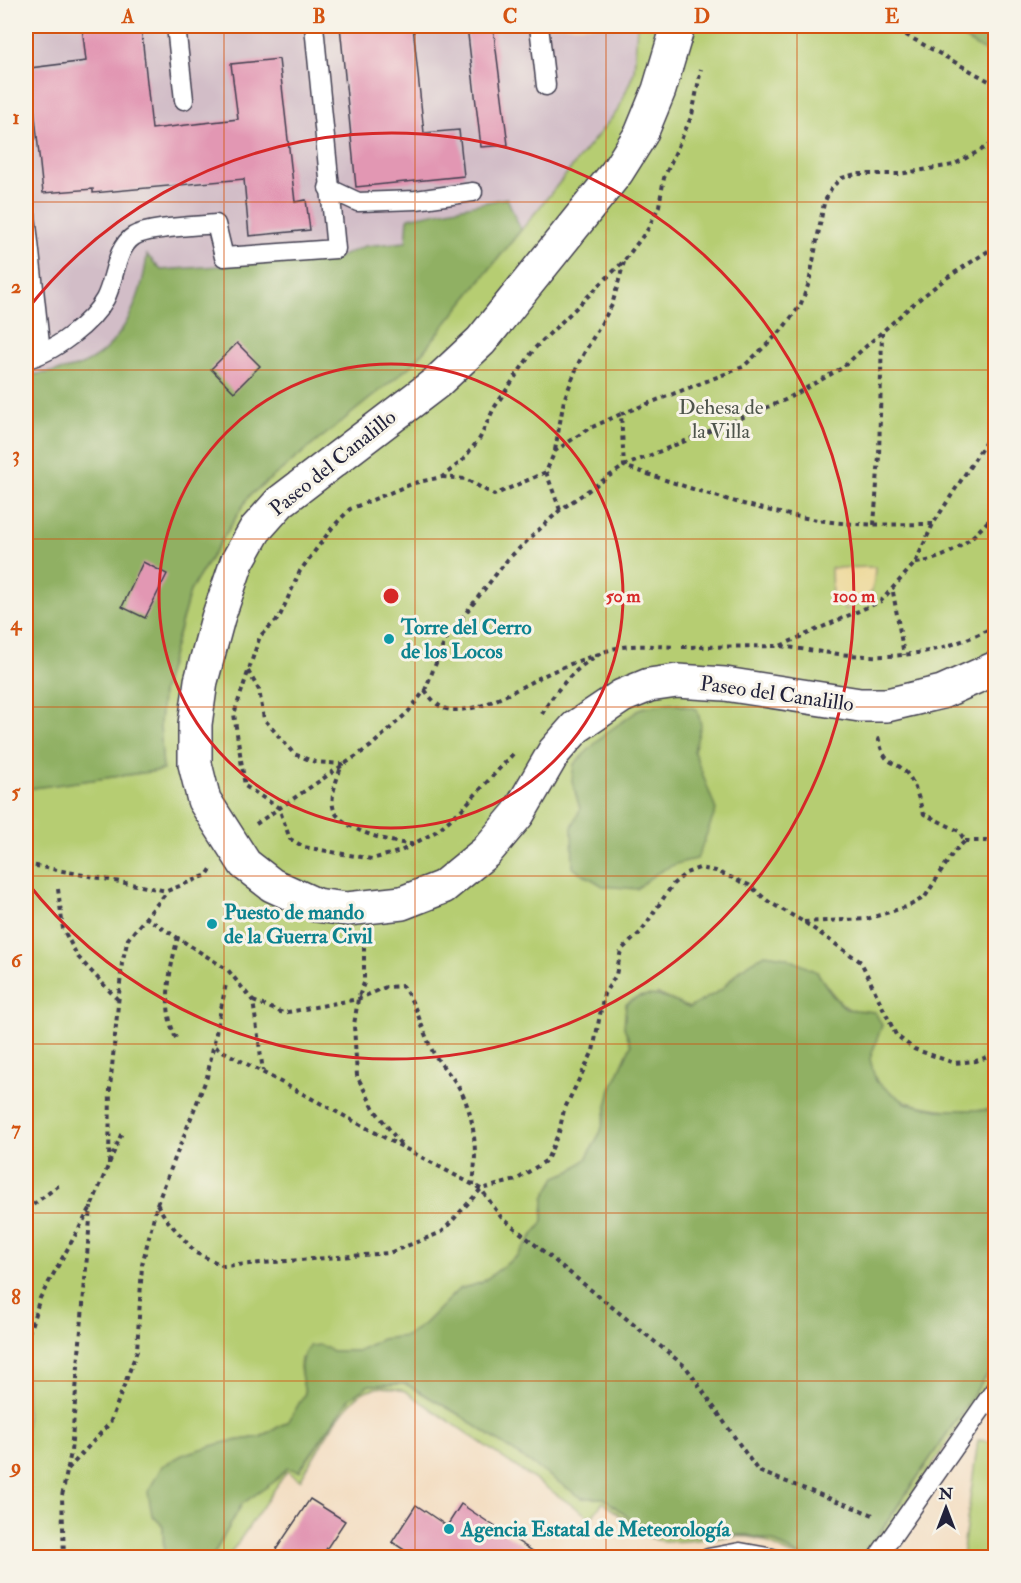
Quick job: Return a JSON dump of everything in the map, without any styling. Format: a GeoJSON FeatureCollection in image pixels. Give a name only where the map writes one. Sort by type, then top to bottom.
{"type":"FeatureCollection","features":[{"type":"Feature","properties":{"kind":"street","name":"Paseo del Canalillo"},"geometry":{"type":"LineString","coordinates":[[678,26],[659,90],[641,134],[617,172],[481,341],[436,383],[280,502],[255,530],[237,562],[218,618],[201,681],[195,724],[195,764],[204,801],[245,864],[272,885],[315,905],[360,909],[402,903],[443,887],[486,852],[518,814],[554,752],[576,728],[622,696],[649,685],[677,681],[725,684],[860,705],[876,705],[919,700],[996,668]]}},
{"type":"Feature","properties":{"kind":"lane"},"geometry":{"type":"LineString","coordinates":[[176,26],[184,100]]}},
{"type":"Feature","properties":{"kind":"lane"},"geometry":{"type":"LineString","coordinates":[[26,215],[33,356],[74,335],[105,299],[124,246],[134,236],[168,228],[216,224],[224,257],[336,249],[328,188],[314,26]]}},
{"type":"Feature","properties":{"kind":"lane"},"geometry":{"type":"LineString","coordinates":[[539,26],[546,86]]}},
{"type":"Feature","properties":{"kind":"lane"},"geometry":{"type":"LineString","coordinates":[[328,188],[358,202],[416,200],[474,192]]}},
{"type":"Feature","properties":{"kind":"lane"},"geometry":{"type":"LineString","coordinates":[[877,1557],[996,1388]]}},
{"type":"Feature","properties":{"kind":"lane"},"geometry":{"type":"LineString","coordinates":[[708,1557],[740,1552],[773,1557]]}},
{"type":"Feature","properties":{"kind":"path"},"geometry":{"type":"LineString","coordinates":[[890,26],[996,85]]}},
{"type":"Feature","properties":{"kind":"path"},"geometry":{"type":"LineString","coordinates":[[442,477],[462,461],[480,438],[494,408],[535,348],[585,296],[624,261],[648,229],[659,206],[664,177],[692,115],[701,64]]}},
{"type":"Feature","properties":{"kind":"path"},"geometry":{"type":"LineString","coordinates":[[555,451],[588,429],[621,414],[743,367],[780,332],[800,306],[809,284],[824,203],[832,187],[842,178],[856,174],[899,174],[953,165],[996,142]]}},
{"type":"Feature","properties":{"kind":"path"},"geometry":{"type":"LineString","coordinates":[[109,1164],[110,1088],[122,963],[128,939],[167,891],[207,875],[230,843],[371,747],[408,712],[425,690],[445,641],[461,619],[508,559],[560,510],[624,466],[785,400],[842,368],[945,279],[996,246]]}},
{"type":"Feature","properties":{"kind":"path"},"geometry":{"type":"LineString","coordinates":[[279,808],[245,786],[234,714],[260,636],[279,618],[300,571],[326,535],[350,509],[414,483],[442,477],[466,479],[494,495],[546,472],[555,451],[564,400],[579,362],[612,305],[624,261]]}},
{"type":"Feature","properties":{"kind":"path"},"geometry":{"type":"LineString","coordinates":[[874,525],[879,456],[882,332]]}},
{"type":"Feature","properties":{"kind":"path"},"geometry":{"type":"LineString","coordinates":[[621,414],[624,466]]}},
{"type":"Feature","properties":{"kind":"path"},"geometry":{"type":"LineString","coordinates":[[624,466],[743,505],[833,522],[874,525],[933,524]]}},
{"type":"Feature","properties":{"kind":"path"},"geometry":{"type":"LineString","coordinates":[[546,472],[560,510]]}},
{"type":"Feature","properties":{"kind":"path"},"geometry":{"type":"LineString","coordinates":[[915,563],[933,561],[954,553],[980,531],[996,512]]}},
{"type":"Feature","properties":{"kind":"path"},"geometry":{"type":"LineString","coordinates":[[892,592],[904,656]]}},
{"type":"Feature","properties":{"kind":"path"},"geometry":{"type":"LineString","coordinates":[[780,646],[844,656],[884,658],[904,656],[968,640],[996,626]]}},
{"type":"Feature","properties":{"kind":"path"},"geometry":{"type":"LineString","coordinates":[[425,690],[439,706],[452,710],[464,710],[513,692],[574,662],[606,651]]}},
{"type":"Feature","properties":{"kind":"path"},"geometry":{"type":"LineString","coordinates":[[247,671],[259,690],[264,719],[294,754],[315,762],[342,765]]}},
{"type":"Feature","properties":{"kind":"path"},"geometry":{"type":"LineString","coordinates":[[876,705],[882,753],[889,763],[907,773],[924,814],[959,831],[965,841]]}},
{"type":"Feature","properties":{"kind":"path"},"geometry":{"type":"LineString","coordinates":[[342,765],[332,798],[333,809],[340,820],[389,841],[415,844]]}},
{"type":"Feature","properties":{"kind":"path"},"geometry":{"type":"LineString","coordinates":[[990,783],[996,795]]}},
{"type":"Feature","properties":{"kind":"path"},"geometry":{"type":"LineString","coordinates":[[804,922],[867,919],[909,906],[925,897],[952,853],[965,841],[996,841]]}},
{"type":"Feature","properties":{"kind":"path"},"geometry":{"type":"LineString","coordinates":[[26,864],[167,891]]}},
{"type":"Feature","properties":{"kind":"path"},"geometry":{"type":"LineString","coordinates":[[157,1204],[166,1219],[196,1253],[224,1266],[389,1253],[442,1232],[481,1189],[516,1180],[547,1160],[559,1132],[564,1110],[592,1050],[604,994],[616,975],[621,950],[640,933],[673,884],[686,873],[699,868],[716,871],[749,885],[769,902],[804,922],[861,962],[896,1035],[914,1050],[954,1063],[976,1061],[996,1054]]}},
{"type":"Feature","properties":{"kind":"path"},"geometry":{"type":"LineString","coordinates":[[58,889],[63,929],[78,957],[119,1001]]}},
{"type":"Feature","properties":{"kind":"path"},"geometry":{"type":"LineString","coordinates":[[360,909],[365,950],[364,983],[358,999],[354,1025],[357,1076],[374,1109],[405,1149]]}},
{"type":"Feature","properties":{"kind":"path"},"geometry":{"type":"LineString","coordinates":[[145,917],[228,970],[253,1001],[283,1013],[358,999],[386,987],[402,986],[413,1000],[432,1050],[459,1088],[474,1129],[476,1160],[473,1185]]}},
{"type":"Feature","properties":{"kind":"path"},"geometry":{"type":"LineString","coordinates":[[176,1038],[169,1023],[171,968],[178,937]]}},
{"type":"Feature","properties":{"kind":"path"},"geometry":{"type":"LineString","coordinates":[[68,1469],[110,1423],[138,1352],[142,1264],[157,1204],[197,1105],[215,1047],[225,984]]}},
{"type":"Feature","properties":{"kind":"path"},"geometry":{"type":"LineString","coordinates":[[253,1001],[263,1072]]}},
{"type":"Feature","properties":{"kind":"path"},"geometry":{"type":"LineString","coordinates":[[215,1047],[362,1123],[405,1149],[481,1189],[501,1217],[686,1367],[758,1471],[899,1524]]}},
{"type":"Feature","properties":{"kind":"path"},"geometry":{"type":"LineString","coordinates":[[26,1341],[40,1299],[91,1208],[123,1130]]}},
{"type":"Feature","properties":{"kind":"path"},"geometry":{"type":"LineString","coordinates":[[26,1210],[62,1183]]}},
{"type":"Feature","properties":{"kind":"path"},"geometry":{"type":"LineString","coordinates":[[64,1557],[62,1496],[68,1469],[91,1208]]}},
{"type":"Feature","properties":{"kind":"shaded area"},"geometry":{"type":"Polygon","coordinates":[[[26,26],[637,26],[634,72],[618,110],[414,363],[26,789],[26,26]]]}},
{"type":"Feature","properties":{"kind":"green space","name":"Dehesa de la Villa"},"geometry":{"type":"Polygon","coordinates":[[[637,26],[995,26],[995,1110],[940,1109],[920,1106],[886,1091],[875,1078],[870,1061],[882,1025],[844,1006],[817,972],[741,968],[721,990],[689,1008],[658,994],[624,1027],[631,1045],[611,1090],[601,1131],[586,1159],[571,1171],[556,1177],[544,1198],[543,1222],[517,1256],[481,1283],[459,1289],[424,1324],[406,1336],[382,1339],[357,1351],[332,1351],[301,1358],[300,1368],[305,1393],[289,1421],[260,1437],[226,1442],[152,1515],[163,1526],[164,1557],[26,1557],[26,789],[163,770],[160,725],[162,692],[190,591],[249,496],[414,363],[618,110],[634,72],[637,26]]]}},
{"type":"Feature","properties":{"kind":"green space"},"geometry":{"type":"Polygon","coordinates":[[[942,26],[995,26],[995,57],[942,26]]]}},
{"type":"Feature","properties":{"kind":"green space"},"geometry":{"type":"Polygon","coordinates":[[[507,198],[521,230],[414,363],[249,496],[190,591],[162,692],[160,725],[163,770],[26,789],[26,376],[76,367],[92,360],[117,337],[134,306],[147,255],[161,270],[337,258],[365,246],[406,242],[408,218],[507,198]]]}},
{"type":"Feature","properties":{"kind":"green space"},"geometry":{"type":"Polygon","coordinates":[[[670,703],[697,709],[701,725],[694,751],[716,810],[697,859],[664,869],[637,889],[603,886],[573,868],[572,827],[580,809],[572,781],[574,764],[606,733],[642,708],[670,703]]]}},
{"type":"Feature","properties":{"kind":"green space"},"geometry":{"type":"Polygon","coordinates":[[[765,954],[785,957],[817,972],[832,995],[846,1009],[875,1012],[882,1025],[870,1059],[876,1081],[906,1103],[938,1110],[995,1110],[995,1363],[863,1557],[801,1557],[773,1541],[747,1535],[669,1536],[634,1522],[604,1498],[582,1498],[458,1414],[406,1384],[369,1385],[349,1399],[299,1471],[287,1468],[275,1481],[242,1504],[212,1557],[164,1557],[163,1526],[152,1515],[148,1492],[162,1466],[184,1454],[226,1442],[261,1437],[289,1421],[305,1393],[301,1364],[309,1346],[321,1345],[332,1351],[357,1351],[382,1339],[406,1336],[424,1324],[459,1289],[481,1283],[517,1256],[543,1222],[544,1198],[556,1177],[571,1171],[586,1159],[601,1131],[611,1090],[631,1045],[624,1027],[626,1004],[642,996],[650,995],[665,998],[689,1008],[721,990],[742,968],[765,954]]]}},
{"type":"Feature","properties":{"kind":"green space"},"geometry":{"type":"Polygon","coordinates":[[[995,1363],[995,1373],[869,1557],[863,1558],[995,1363]]]}},
{"type":"Feature","properties":{"kind":"green space"},"geometry":{"type":"Polygon","coordinates":[[[406,1384],[458,1414],[582,1498],[604,1498],[634,1522],[669,1536],[747,1535],[773,1541],[801,1557],[791,1555],[759,1539],[747,1537],[683,1541],[657,1540],[646,1536],[603,1502],[591,1518],[405,1391],[382,1387],[368,1390],[349,1405],[330,1430],[300,1480],[287,1471],[228,1557],[212,1558],[242,1504],[275,1481],[287,1468],[300,1471],[349,1399],[369,1385],[406,1384]]]}},
{"type":"Feature","properties":{"kind":"green space"},"geometry":{"type":"Polygon","coordinates":[[[978,1440],[995,1442],[995,1557],[962,1557],[978,1440]]]}},
{"type":"Feature","properties":{"kind":"sand"},"geometry":{"type":"Polygon","coordinates":[[[875,567],[872,590],[865,599],[845,610],[842,602],[832,597],[831,568],[875,567]]]}},
{"type":"Feature","properties":{"kind":"building"},"geometry":{"type":"Polygon","coordinates":[[[82,26],[141,26],[152,129],[238,119],[231,64],[279,59],[295,202],[306,200],[310,230],[249,236],[244,179],[93,193],[93,189],[43,193],[30,68],[86,61],[82,26]]]}},
{"type":"Feature","properties":{"kind":"building"},"geometry":{"type":"Polygon","coordinates":[[[340,26],[413,26],[424,133],[459,130],[464,176],[356,187],[340,26]]]}},
{"type":"Feature","properties":{"kind":"building"},"geometry":{"type":"Polygon","coordinates":[[[467,26],[493,26],[508,145],[481,147],[467,26]]]}},
{"type":"Feature","properties":{"kind":"building"},"geometry":{"type":"Polygon","coordinates":[[[237,343],[260,366],[234,392],[211,369],[237,343]]]}},
{"type":"Feature","properties":{"kind":"building"},"geometry":{"type":"Polygon","coordinates":[[[143,562],[167,574],[145,618],[122,607],[143,562]]]}},
{"type":"Feature","properties":{"kind":"building"},"geometry":{"type":"Polygon","coordinates":[[[310,1499],[345,1521],[321,1557],[271,1557],[310,1499]]]}},
{"type":"Feature","properties":{"kind":"building","name":"Agencia Estatal de Meteorología"},"geometry":{"type":"Polygon","coordinates":[[[461,1504],[542,1557],[415,1557],[392,1542],[416,1505],[447,1526],[461,1504]]]}},
{"type":"Feature","properties":{"kind":"place","name":"Torre del Cerro de los Locos"},"geometry":{"type":"Point","coordinates":[389,639]}},
{"type":"Feature","properties":{"kind":"place","name":"Puesto de mando de la Guerra Civil"},"geometry":{"type":"Point","coordinates":[212,924]}},
{"type":"Feature","properties":{"kind":"place","name":"Agencia Estatal de Meteorología"},"geometry":{"type":"Point","coordinates":[449,1529]}}]}
